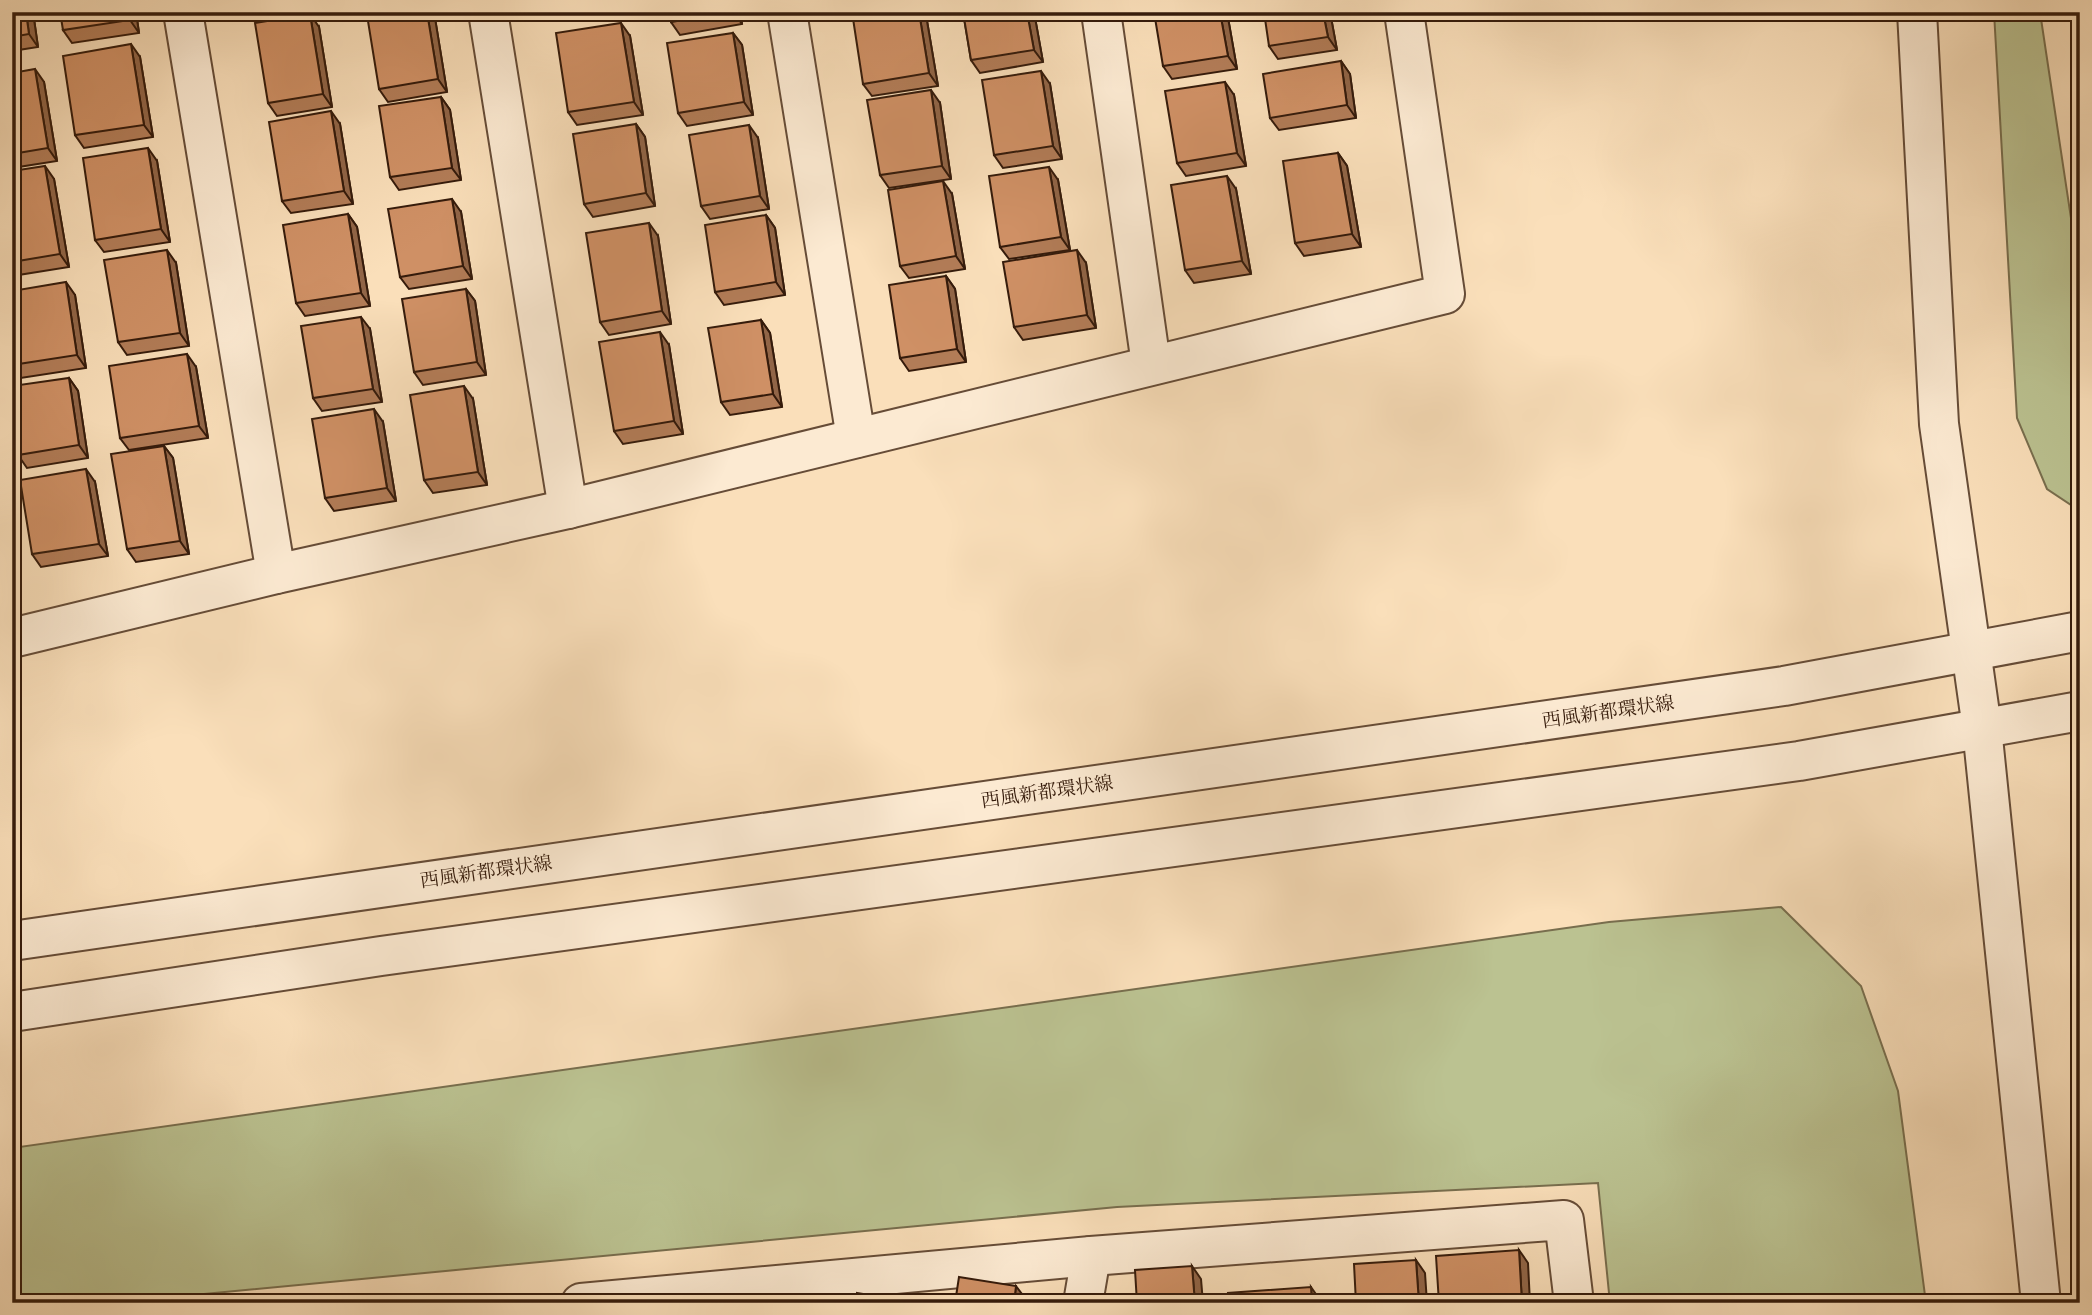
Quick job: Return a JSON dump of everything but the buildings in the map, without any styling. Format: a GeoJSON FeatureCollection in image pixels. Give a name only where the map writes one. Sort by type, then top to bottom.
{"type":"FeatureCollection","features":[{"type":"Feature","properties":{"kind":"street"},"geometry":{"type":"LineString","coordinates":[[183,12],[276,574]]}},
{"type":"Feature","properties":{"kind":"street"},"geometry":{"type":"LineString","coordinates":[[488,12],[568,509]]}},
{"type":"Feature","properties":{"kind":"street"},"geometry":{"type":"LineString","coordinates":[[788,12],[856,438]]}},
{"type":"Feature","properties":{"kind":"street"},"geometry":{"type":"LineString","coordinates":[[1101,12],[1151,364]]}},
{"type":"Feature","properties":{"kind":"street"},"geometry":{"type":"LineString","coordinates":[[12,638],[276,574],[568,509],[1151,364],[1446,294],[1404,12]]}},
{"type":"Feature","properties":{"kind":"street"},"geometry":{"type":"LineString","coordinates":[[1917,12],[1939,424],[1982,728],[2041,1303]]}},
{"type":"Feature","properties":{"kind":"street","name":"西風新都環状線"},"geometry":{"type":"LineString","coordinates":[[12,941],[1784,686],[2080,631]]}},
{"type":"Feature","properties":{"kind":"street"},"geometry":{"type":"LineString","coordinates":[[12,1012],[395,954],[1798,761],[2080,711]]}},
{"type":"Feature","properties":{"kind":"street"},"geometry":{"type":"LineString","coordinates":[[581,1303],[804,1292],[1091,1256],[1564,1220],[1574,1303]]}},
{"type":"Feature","properties":{"kind":"street"},"geometry":{"type":"LineString","coordinates":[[1083,1303],[1091,1256]]}},
{"type":"Feature","properties":{"kind":"green space"},"geometry":{"type":"Polygon","coordinates":[[[1994,12],[2040,12],[2080,278],[2080,511],[2047,489],[2017,418],[1994,12]]]}},
{"type":"Feature","properties":{"kind":"green space"},"geometry":{"type":"Polygon","coordinates":[[[1781,907],[1861,986],[1898,1091],[1926,1303],[1610,1303],[1598,1183],[1117,1207],[110,1303],[12,1303],[12,1148],[1609,922],[1781,907]]]}}]}
